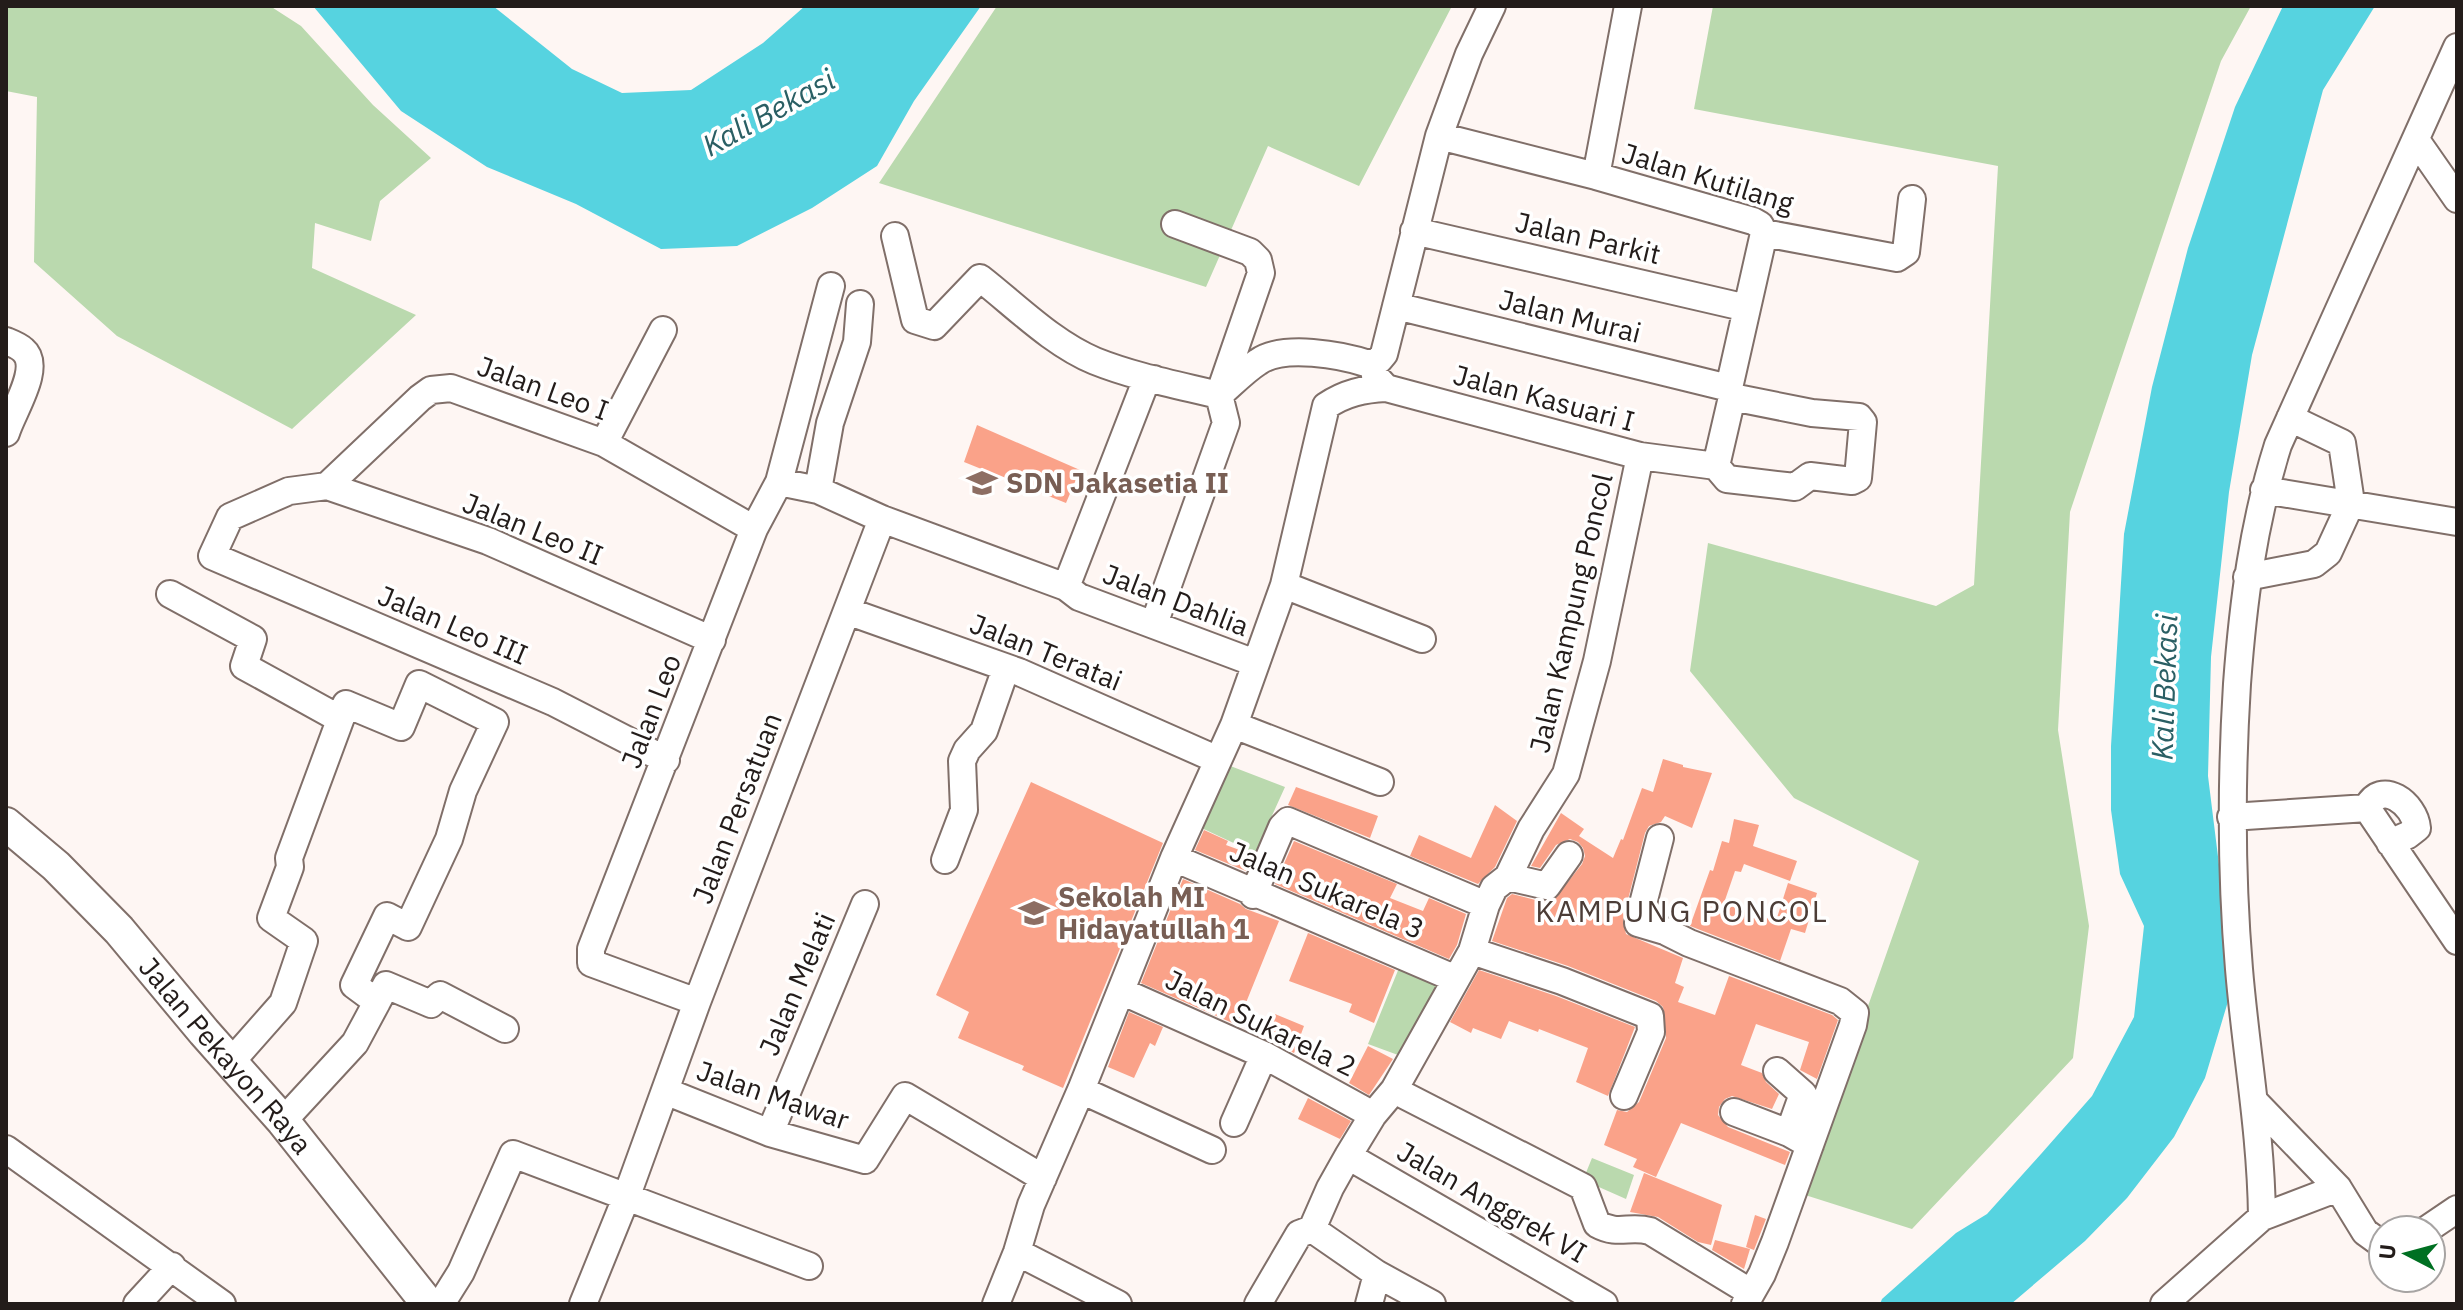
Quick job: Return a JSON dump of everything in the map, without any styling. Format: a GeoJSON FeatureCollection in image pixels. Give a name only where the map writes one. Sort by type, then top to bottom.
{"type":"FeatureCollection","features":[{"type":"Feature","properties":{"kind":"main road","name":"Jalan Pekayon Raya"},"geometry":{"type":"LineString","coordinates":[[6,824],[56,866],[119,930],[283,1121],[428,1304]]}},
{"type":"Feature","properties":{"kind":"street"},"geometry":{"type":"LineString","coordinates":[[1219,395],[1260,360],[1284,354],[1331,355],[1369,364],[1384,354],[1439,136],[1469,54],[1492,6]]}},
{"type":"Feature","properties":{"kind":"street"},"geometry":{"type":"LineString","coordinates":[[1596,176],[1628,6]]}},
{"type":"Feature","properties":{"kind":"street"},"geometry":{"type":"LineString","coordinates":[[2262,1217],[2261,1157],[2239,970],[2231,817],[2231,772],[2247,577],[2264,490],[2278,445],[2457,47]]}},
{"type":"Feature","properties":{"kind":"street","name":"Jalan Kutilang"},"geometry":{"type":"LineString","coordinates":[[1439,136],[1596,176],[1753,221],[1764,233],[1897,258],[1906,252],[1912,199]]}},
{"type":"Feature","properties":{"kind":"street"},"geometry":{"type":"LineString","coordinates":[[2416,140],[2457,199]]}},
{"type":"Feature","properties":{"kind":"street"},"geometry":{"type":"LineString","coordinates":[[1154,624],[1226,423],[1219,395],[1261,273],[1258,260],[1250,252],[1175,224]]}},
{"type":"Feature","properties":{"kind":"street","name":"Jalan Parkit"},"geometry":{"type":"LineString","coordinates":[[1414,231],[1747,308]]}},
{"type":"Feature","properties":{"kind":"street"},"geometry":{"type":"LineString","coordinates":[[1716,466],[1764,233]]}},
{"type":"Feature","properties":{"kind":"street"},"geometry":{"type":"LineString","coordinates":[[895,236],[915,320],[934,326],[980,278],[1054,337],[1093,360],[1219,395]]}},
{"type":"Feature","properties":{"kind":"street","name":"Jalan Leo"},"geometry":{"type":"LineString","coordinates":[[697,1002],[591,963],[591,949],[754,529],[779,482],[831,286]]}},
{"type":"Feature","properties":{"kind":"street"},"geometry":{"type":"LineString","coordinates":[[818,490],[830,423],[857,342],[860,304]]}},
{"type":"Feature","properties":{"kind":"street","name":"Jalan Murai"},"geometry":{"type":"LineString","coordinates":[[1396,306],[1812,413],[1859,417],[1863,422],[1858,478],[1852,481],[1810,476],[1795,487],[1785,487],[1727,479],[1716,466]]}},
{"type":"Feature","properties":{"kind":"street"},"geometry":{"type":"LineString","coordinates":[[604,443],[663,330]]}},
{"type":"Feature","properties":{"kind":"street"},"geometry":{"type":"LineString","coordinates":[[6,341],[23,350],[31,362],[30,375],[8,427]]}},
{"type":"Feature","properties":{"kind":"street"},"geometry":{"type":"LineString","coordinates":[[1369,364],[1376,379],[1386,388]]}},
{"type":"Feature","properties":{"kind":"street","name":"Jalan Dahlia"},"geometry":{"type":"LineString","coordinates":[[1154,379],[1144,386],[1066,587],[1079,597],[1255,663]]}},
{"type":"Feature","properties":{"kind":"street","name":"Jalan Leo I"},"geometry":{"type":"LineString","coordinates":[[327,486],[420,398],[441,387],[451,388],[604,443],[754,529]]}},
{"type":"Feature","properties":{"kind":"street"},"geometry":{"type":"LineString","coordinates":[[996,1304],[1017,1252],[1031,1205],[1081,1090],[1174,858],[1234,725],[1284,585],[1326,406],[1349,394],[1386,388]]}},
{"type":"Feature","properties":{"kind":"street","name":"Jalan Kasuari I"},"geometry":{"type":"LineString","coordinates":[[1386,388],[1640,456],[1716,466]]}},
{"type":"Feature","properties":{"kind":"street"},"geometry":{"type":"LineString","coordinates":[[2247,577],[2314,564],[2328,553],[2351,503],[2342,443],[2290,418]]}},
{"type":"Feature","properties":{"kind":"street","name":"Jalan Kampung Poncol"},"geometry":{"type":"LineString","coordinates":[[1258,1304],[1299,1234],[1312,1229],[1348,1156],[1373,1115],[1394,1090],[1472,951],[1494,888],[1508,877],[1531,829],[1566,774],[1597,661],[1640,456]]}},
{"type":"Feature","properties":{"kind":"street"},"geometry":{"type":"LineString","coordinates":[[779,482],[818,490],[882,519],[1066,587]]}},
{"type":"Feature","properties":{"kind":"street","name":"Jalan Leo III"},"geometry":{"type":"LineString","coordinates":[[327,486],[289,491],[230,517],[212,556],[553,702],[666,760]]}},
{"type":"Feature","properties":{"kind":"street","name":"Jalan Leo II"},"geometry":{"type":"LineString","coordinates":[[327,486],[488,541],[712,640]]}},
{"type":"Feature","properties":{"kind":"street"},"geometry":{"type":"LineString","coordinates":[[2264,490],[2457,522]]}},
{"type":"Feature","properties":{"kind":"street","name":"Jalan Persatuan"},"geometry":{"type":"LineString","coordinates":[[583,1304],[626,1198],[697,1002],[882,519]]}},
{"type":"Feature","properties":{"kind":"street"},"geometry":{"type":"LineString","coordinates":[[1284,585],[1422,639]]}},
{"type":"Feature","properties":{"kind":"street"},"geometry":{"type":"LineString","coordinates":[[170,594],[253,639],[244,666],[340,719]]}},
{"type":"Feature","properties":{"kind":"street","name":"Jalan Teratai"},"geometry":{"type":"LineString","coordinates":[[847,611],[1006,668],[1102,707],[1218,760]]}},
{"type":"Feature","properties":{"kind":"street"},"geometry":{"type":"LineString","coordinates":[[945,860],[964,810],[962,761],[967,750],[984,731],[1006,668]]}},
{"type":"Feature","properties":{"kind":"street"},"geometry":{"type":"LineString","coordinates":[[231,1062],[283,1003],[304,941],[271,918],[290,867],[289,858],[346,704],[401,727],[419,684],[495,722],[463,791],[449,839],[408,927],[387,916],[354,985],[377,1002]]}},
{"type":"Feature","properties":{"kind":"street"},"geometry":{"type":"LineString","coordinates":[[1234,725],[1380,782]]}},
{"type":"Feature","properties":{"kind":"street"},"geometry":{"type":"LineString","coordinates":[[2367,808],[2376,795],[2389,793],[2413,813],[2417,828],[2390,843]]}},
{"type":"Feature","properties":{"kind":"street"},"geometry":{"type":"LineString","coordinates":[[2231,817],[2367,808]]}},
{"type":"Feature","properties":{"kind":"street"},"geometry":{"type":"LineString","coordinates":[[2367,808],[2457,941]]}},
{"type":"Feature","properties":{"kind":"street"},"geometry":{"type":"LineString","coordinates":[[1253,895],[1282,827],[1288,821],[1486,905]]}},
{"type":"Feature","properties":{"kind":"street"},"geometry":{"type":"LineString","coordinates":[[1394,1090],[1583,1187],[1597,1224],[1622,1232],[1639,1228],[1650,1231],[1747,1298],[1762,1274],[1775,1242],[1799,1139],[1815,1097],[1855,1013],[1840,1001],[1638,923],[1660,838]]}},
{"type":"Feature","properties":{"kind":"street"},"geometry":{"type":"LineString","coordinates":[[1508,877],[1547,886],[1569,855]]}},
{"type":"Feature","properties":{"kind":"street","name":"Jalan Sukarela 3"},"geometry":{"type":"LineString","coordinates":[[1174,858],[1253,895],[1456,979]]}},
{"type":"Feature","properties":{"kind":"street","name":"Jalan Melati"},"geometry":{"type":"LineString","coordinates":[[770,1133],[865,904]]}},
{"type":"Feature","properties":{"kind":"street"},"geometry":{"type":"LineString","coordinates":[[1472,951],[1644,1011],[1650,1016],[1651,1032],[1624,1096]]}},
{"type":"Feature","properties":{"kind":"street"},"geometry":{"type":"LineString","coordinates":[[283,1121],[355,1043],[386,985],[431,1004],[440,995],[505,1029]]}},
{"type":"Feature","properties":{"kind":"street","name":"Jalan Sukarela 2"},"geometry":{"type":"LineString","coordinates":[[1121,991],[1264,1055],[1373,1115]]}},
{"type":"Feature","properties":{"kind":"street"},"geometry":{"type":"LineString","coordinates":[[1234,1123],[1264,1055]]}},
{"type":"Feature","properties":{"kind":"street"},"geometry":{"type":"LineString","coordinates":[[1777,1071],[1780,1076],[1815,1097]]}},
{"type":"Feature","properties":{"kind":"street"},"geometry":{"type":"LineString","coordinates":[[1081,1090],[1212,1150]]}},
{"type":"Feature","properties":{"kind":"street","name":"Jalan Mawar"},"geometry":{"type":"LineString","coordinates":[[665,1091],[770,1133],[865,1160],[905,1096],[1043,1178]]}},
{"type":"Feature","properties":{"kind":"street"},"geometry":{"type":"LineString","coordinates":[[2255,1102],[2338,1188],[2367,1233]]}},
{"type":"Feature","properties":{"kind":"street"},"geometry":{"type":"LineString","coordinates":[[1734,1112],[1799,1139]]}},
{"type":"Feature","properties":{"kind":"street"},"geometry":{"type":"LineString","coordinates":[[6,1149],[222,1304]]}},
{"type":"Feature","properties":{"kind":"street"},"geometry":{"type":"LineString","coordinates":[[441,1304],[461,1272],[513,1154],[809,1266]]}},
{"type":"Feature","properties":{"kind":"street","name":"Jalan Anggrek VI"},"geometry":{"type":"LineString","coordinates":[[1348,1156],[1604,1304]]}},
{"type":"Feature","properties":{"kind":"street"},"geometry":{"type":"LineString","coordinates":[[2164,1304],[2262,1217],[2338,1188]]}},
{"type":"Feature","properties":{"kind":"street"},"geometry":{"type":"LineString","coordinates":[[1312,1229],[1377,1274],[1432,1304]]}},
{"type":"Feature","properties":{"kind":"street"},"geometry":{"type":"LineString","coordinates":[[1017,1252],[1118,1304]]}},
{"type":"Feature","properties":{"kind":"street"},"geometry":{"type":"LineString","coordinates":[[137,1304],[172,1266]]}},
{"type":"Feature","properties":{"kind":"street"},"geometry":{"type":"LineString","coordinates":[[1369,1304],[1377,1274]]}},
{"type":"Feature","properties":{"kind":"green space"},"geometry":{"type":"Polygon","coordinates":[[[6,6],[270,6],[301,26],[373,105],[431,158],[380,201],[371,241],[315,223],[312,268],[416,315],[292,429],[117,336],[34,262],[37,97],[6,91],[6,6]]]}},
{"type":"Feature","properties":{"kind":"green space"},"geometry":{"type":"Polygon","coordinates":[[[997,6],[1452,6],[1359,186],[1268,146],[1206,287],[879,183],[997,6]]]}},
{"type":"Feature","properties":{"kind":"green space"},"geometry":{"type":"Polygon","coordinates":[[[1713,6],[2251,6],[2221,61],[2070,512],[2058,730],[2089,926],[2073,1058],[1912,1229],[1802,1194],[1919,861],[1794,798],[1690,671],[1708,543],[1936,606],[1974,585],[1998,166],[1694,109],[1713,6]]]}},
{"type":"Feature","properties":{"kind":"green space"},"geometry":{"type":"Polygon","coordinates":[[[1220,762],[1285,787],[1255,853],[1193,824],[1220,762]]]}},
{"type":"Feature","properties":{"kind":"green space"},"geometry":{"type":"Polygon","coordinates":[[[1399,968],[1440,983],[1398,1055],[1368,1044],[1399,968]]]}},
{"type":"Feature","properties":{"kind":"green space"},"geometry":{"type":"Polygon","coordinates":[[[1592,1158],[1634,1175],[1626,1199],[1583,1180],[1592,1158]]]}},
{"type":"Feature","properties":{"kind":"water","name":"Kali Bekasi"},"geometry":{"type":"Polygon","coordinates":[[[313,6],[493,6],[572,69],[622,93],[691,90],[763,43],[805,6],[981,6],[914,101],[877,166],[812,208],[737,246],[661,249],[576,204],[487,167],[401,111],[313,6]]]}},
{"type":"Feature","properties":{"kind":"water","name":"Kali Bekasi"},"geometry":{"type":"Polygon","coordinates":[[[2283,6],[2375,6],[2323,90],[2252,355],[2229,492],[2211,657],[2208,776],[2223,897],[2229,998],[2205,1078],[2174,1137],[2127,1198],[2085,1241],[2011,1304],[1880,1304],[1956,1233],[1987,1214],[2041,1154],[2092,1096],[2134,1017],[2144,926],[2120,874],[2111,810],[2111,746],[2124,534],[2152,387],[2188,248],[2235,107],[2283,6]]]}},
{"type":"Feature","properties":{"kind":"building"},"geometry":{"type":"Polygon","coordinates":[[[977,425],[1080,470],[1066,503],[964,462],[977,425]]]}},
{"type":"Feature","properties":{"kind":"building"},"geometry":{"type":"Polygon","coordinates":[[[1663,759],[1712,773],[1692,828],[1665,816],[1661,822],[1649,826],[1645,833],[1623,919],[1626,934],[1683,958],[1675,983],[1684,987],[1678,1002],[1715,1015],[1729,976],[1838,1020],[1817,1079],[1800,1070],[1809,1042],[1756,1024],[1741,1065],[1762,1073],[1766,1082],[1779,1094],[1772,1109],[1732,1096],[1719,1107],[1718,1115],[1728,1127],[1790,1152],[1785,1165],[1681,1123],[1656,1177],[1633,1167],[1637,1159],[1604,1145],[1617,1110],[1627,1112],[1639,1102],[1666,1038],[1663,1007],[1656,1001],[1568,966],[1492,941],[1507,898],[1512,894],[1543,902],[1553,901],[1582,864],[1585,856],[1583,848],[1570,839],[1556,845],[1540,868],[1531,866],[1561,813],[1584,829],[1579,836],[1613,858],[1642,788],[1653,792],[1663,759]]]}},
{"type":"Feature","properties":{"kind":"building","name":"Sekolah MI Hidayatullah 1"},"geometry":{"type":"Polygon","coordinates":[[[1031,782],[1163,843],[1063,1088],[1022,1070],[1024,1066],[958,1038],[969,1012],[936,995],[1031,782]]]}},
{"type":"Feature","properties":{"kind":"building"},"geometry":{"type":"Polygon","coordinates":[[[1296,787],[1378,816],[1370,838],[1288,805],[1296,787]]]}},
{"type":"Feature","properties":{"kind":"building"},"geometry":{"type":"Polygon","coordinates":[[[1495,805],[1517,821],[1495,867],[1478,884],[1410,856],[1419,835],[1471,858],[1495,805]]]}},
{"type":"Feature","properties":{"kind":"building"},"geometry":{"type":"Polygon","coordinates":[[[1734,819],[1759,825],[1753,846],[1797,861],[1790,881],[1744,864],[1741,872],[1735,871],[1724,903],[1776,921],[1788,883],[1817,893],[1805,933],[1791,929],[1780,961],[1690,926],[1722,841],[1729,843],[1734,819]]]}},
{"type":"Feature","properties":{"kind":"building"},"geometry":{"type":"Polygon","coordinates":[[[1204,830],[1228,841],[1226,845],[1253,855],[1246,871],[1195,850],[1204,830]]]}},
{"type":"Feature","properties":{"kind":"building"},"geometry":{"type":"Polygon","coordinates":[[[1294,841],[1397,884],[1390,898],[1423,911],[1429,898],[1466,914],[1457,945],[1449,959],[1275,884],[1294,841]]]}},
{"type":"Feature","properties":{"kind":"building"},"geometry":{"type":"Polygon","coordinates":[[[1183,879],[1279,921],[1237,1025],[1141,983],[1183,879]]]}},
{"type":"Feature","properties":{"kind":"building"},"geometry":{"type":"Polygon","coordinates":[[[1308,933],[1395,970],[1374,1023],[1349,1012],[1352,1004],[1289,981],[1308,933]]]}},
{"type":"Feature","properties":{"kind":"building"},"geometry":{"type":"Polygon","coordinates":[[[1479,970],[1635,1027],[1608,1096],[1576,1082],[1588,1048],[1509,1021],[1501,1039],[1473,1028],[1471,1033],[1450,1022],[1479,970]]]}},
{"type":"Feature","properties":{"kind":"building"},"geometry":{"type":"Polygon","coordinates":[[[1129,1012],[1163,1027],[1155,1046],[1150,1043],[1134,1078],[1108,1067],[1129,1012]]]}},
{"type":"Feature","properties":{"kind":"building"},"geometry":{"type":"Polygon","coordinates":[[[1275,1014],[1304,1026],[1294,1053],[1266,1038],[1275,1014]]]}},
{"type":"Feature","properties":{"kind":"building"},"geometry":{"type":"Polygon","coordinates":[[[1368,1046],[1393,1059],[1369,1095],[1349,1083],[1368,1046]]]}},
{"type":"Feature","properties":{"kind":"building"},"geometry":{"type":"Polygon","coordinates":[[[1308,1098],[1351,1121],[1340,1139],[1298,1119],[1308,1098]]]}},
{"type":"Feature","properties":{"kind":"building"},"geometry":{"type":"Polygon","coordinates":[[[1644,1173],[1722,1205],[1711,1245],[1698,1242],[1658,1217],[1630,1212],[1644,1173]]]}},
{"type":"Feature","properties":{"kind":"building"},"geometry":{"type":"Polygon","coordinates":[[[1755,1215],[1766,1219],[1754,1250],[1746,1247],[1755,1215]]]}},
{"type":"Feature","properties":{"kind":"building"},"geometry":{"type":"Polygon","coordinates":[[[1715,1240],[1750,1249],[1744,1269],[1712,1250],[1715,1240]]]}},
{"type":"Feature","properties":{"kind":"place","name":"SDN Jakasetia II"},"geometry":{"type":"Point","coordinates":[982,483]}},
{"type":"Feature","properties":{"kind":"place","name":"Sekolah MI Hidayatullah 1"},"geometry":{"type":"Point","coordinates":[1034,913]}},
{"type":"Feature","properties":{"kind":"district","name":"KAMPUNG PONCOL"},"geometry":{"type":"Point","coordinates":[1682,912]}}]}
